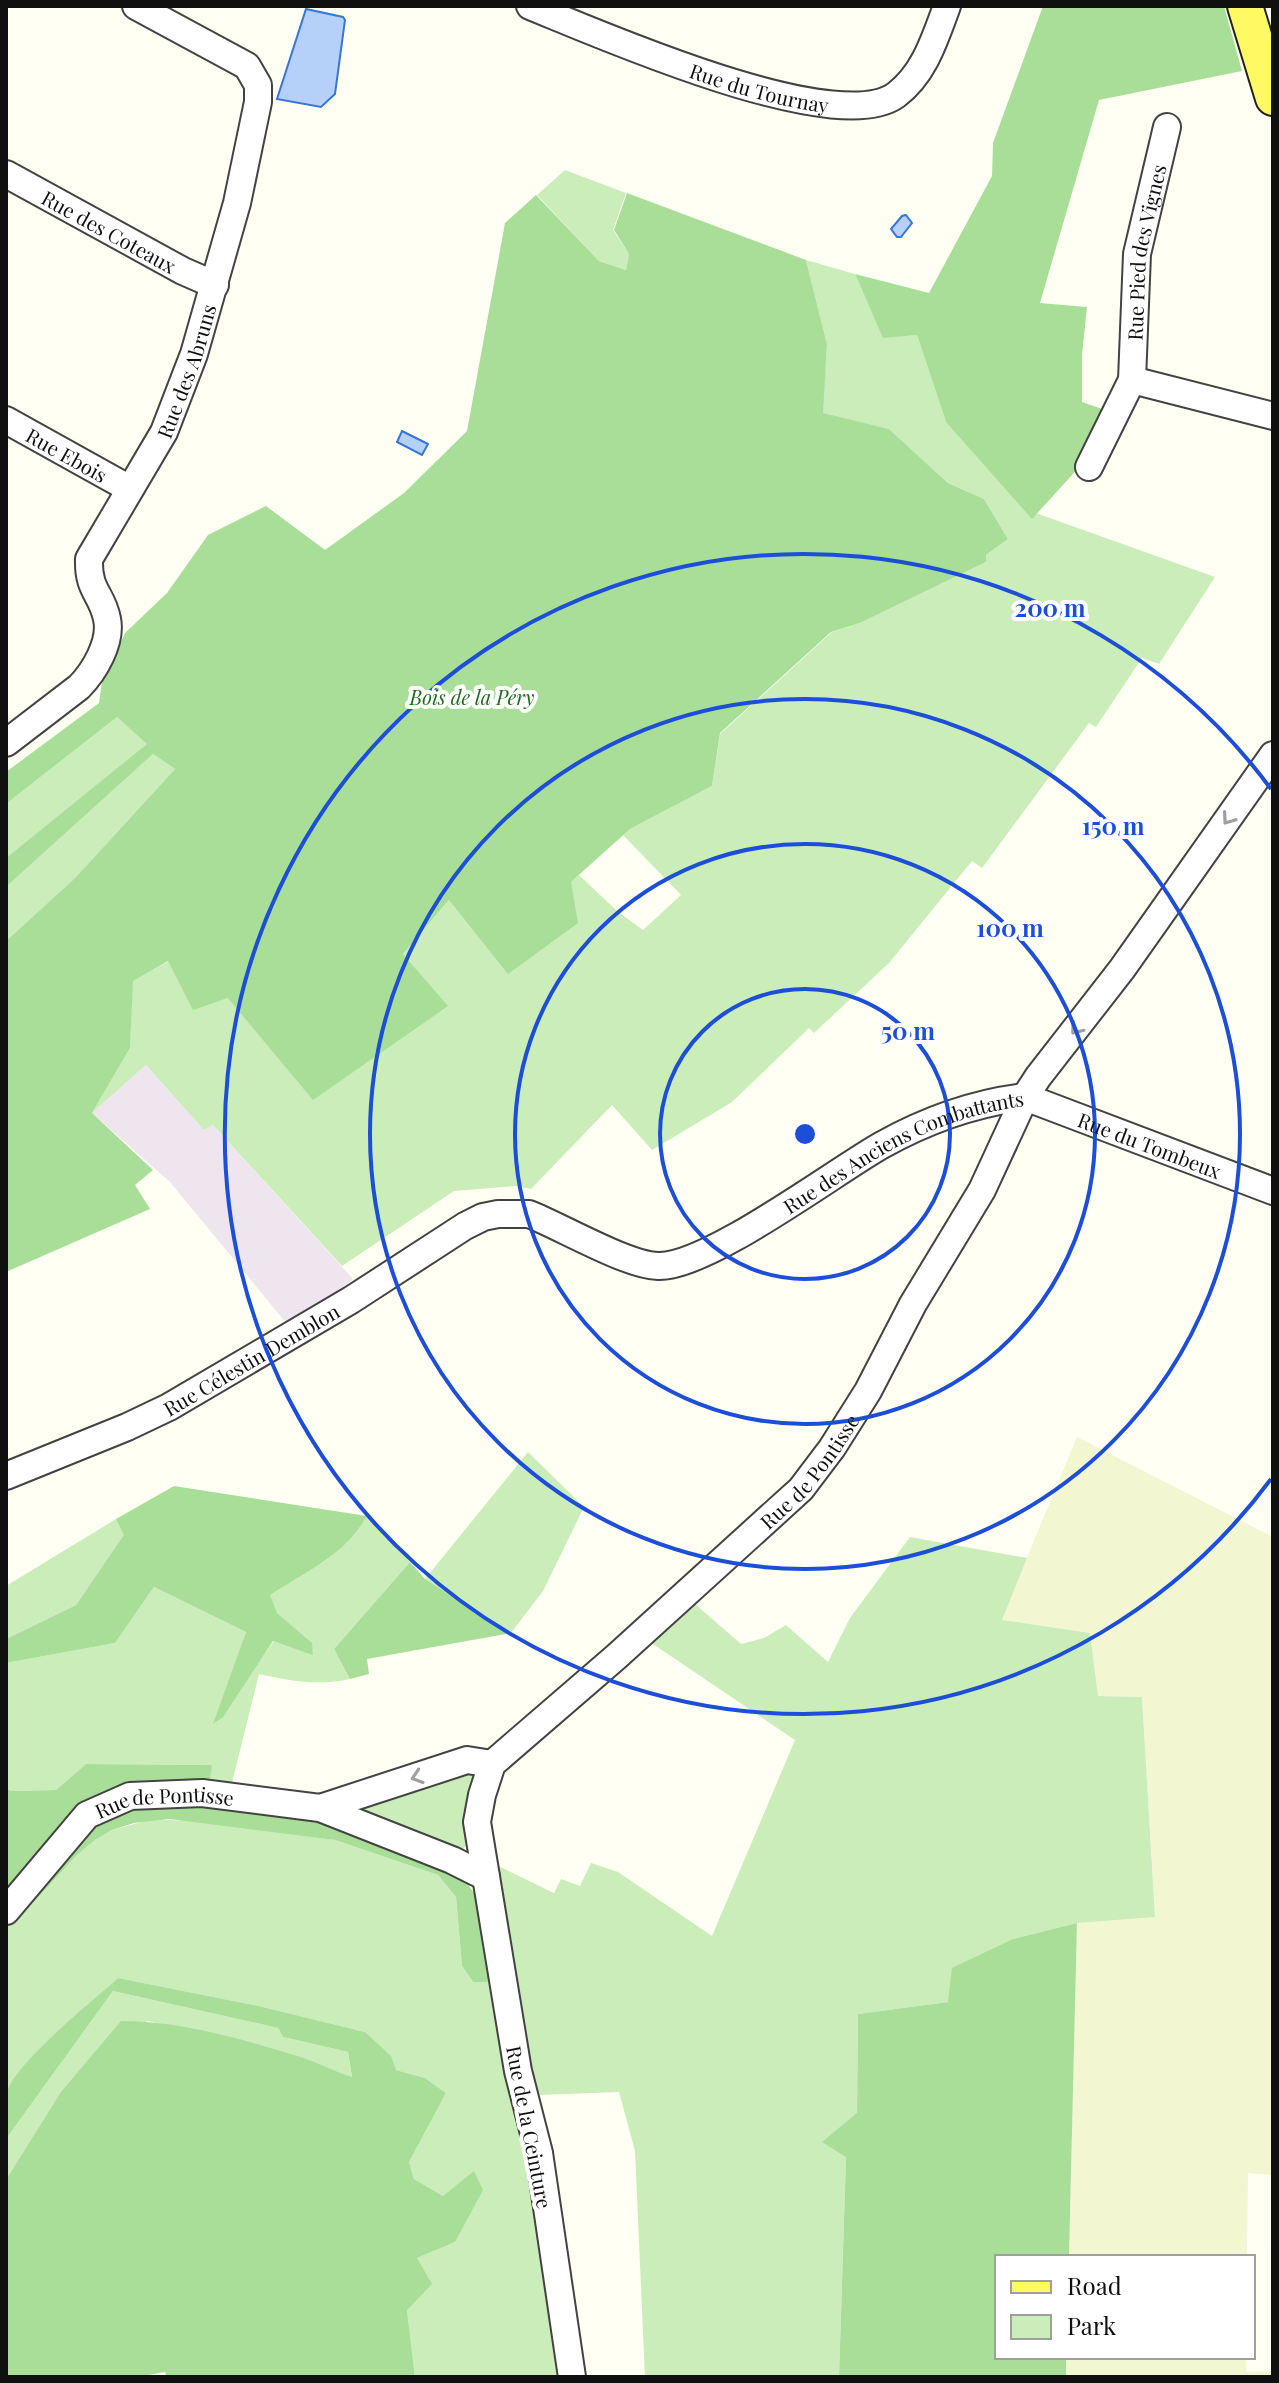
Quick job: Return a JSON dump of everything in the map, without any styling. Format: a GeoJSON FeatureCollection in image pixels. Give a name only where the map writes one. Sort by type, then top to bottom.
{"type":"FeatureCollection","features":[{"type":"Feature","properties":{"kind":"main road"},"geometry":{"type":"LineString","coordinates":[[1245,6],[1273,98]]}},
{"type":"Feature","properties":{"kind":"street","name":"Rue des Abruns"},"geometry":{"type":"LineString","coordinates":[[6,743],[79,687],[89,677],[100,655],[107,619],[90,583],[89,559],[164,432],[194,354],[237,203],[258,102],[258,85],[247,66],[136,6]]}},
{"type":"Feature","properties":{"kind":"street","name":"Rue du Tournay"},"geometry":{"type":"LineString","coordinates":[[530,6],[686,68],[740,85],[803,99],[875,105],[895,96],[913,79],[928,57],[947,6]]}},
{"type":"Feature","properties":{"kind":"street","name":"Rue Pied des Vignes"},"geometry":{"type":"LineString","coordinates":[[1089,467],[1132,380],[1137,254],[1167,127]]}},
{"type":"Feature","properties":{"kind":"street","name":"Rue des Coteaux"},"geometry":{"type":"LineString","coordinates":[[6,174],[183,271],[215,285]]}},
{"type":"Feature","properties":{"kind":"street"},"geometry":{"type":"LineString","coordinates":[[1132,380],[1273,416]]}},
{"type":"Feature","properties":{"kind":"street","name":"Rue Ebois"},"geometry":{"type":"LineString","coordinates":[[6,420],[130,489]]}},
{"type":"Feature","properties":{"kind":"street","name":"Rue des Anciens Combattants"},"geometry":{"type":"LineString","coordinates":[[483,1217],[529,1214],[635,1262],[667,1266],[680,1263],[738,1234],[905,1134],[964,1109],[992,1101],[1025,1097],[1122,969],[1273,755]]}},
{"type":"Feature","properties":{"kind":"street","name":"Rue du Tombeux"},"geometry":{"type":"LineString","coordinates":[[1025,1097],[1273,1191]]}},
{"type":"Feature","properties":{"kind":"street","name":"Rue de Pontisse"},"geometry":{"type":"LineString","coordinates":[[320,1808],[467,1760],[492,1764],[616,1657],[801,1489],[832,1448],[868,1391],[913,1304],[982,1190],[1025,1097]]}},
{"type":"Feature","properties":{"kind":"street","name":"Rue Célestin Demblon"},"geometry":{"type":"LineString","coordinates":[[6,1476],[169,1407],[288,1339],[447,1236],[483,1217]]}},
{"type":"Feature","properties":{"kind":"street"},"geometry":{"type":"LineString","coordinates":[[486,1877],[477,1822],[492,1764]]}},
{"type":"Feature","properties":{"kind":"street","name":"Rue de Pontisse"},"geometry":{"type":"LineString","coordinates":[[6,1911],[87,1815],[130,1796],[202,1793],[320,1808],[452,1860],[486,1877]]}},
{"type":"Feature","properties":{"kind":"street","name":"Rue de la Ceinture"},"geometry":{"type":"LineString","coordinates":[[486,1877],[518,2071],[539,2153],[572,2377]]}},
{"type":"Feature","properties":{"kind":"shaded area"},"geometry":{"type":"Polygon","coordinates":[[[146,1065],[204,1130],[213,1125],[353,1279],[292,1330],[170,1182],[92,1113],[146,1065]]]}},
{"type":"Feature","properties":{"kind":"green space"},"geometry":{"type":"Polygon","coordinates":[[[1043,6],[1224,6],[1242,71],[1099,100],[1040,303],[1087,307],[1082,355],[1082,402],[1108,411],[1082,464],[1032,519],[946,422],[917,335],[883,338],[855,274],[929,293],[992,176],[993,143],[1043,6]]]}},
{"type":"Feature","properties":{"kind":"green space"},"geometry":{"type":"Polygon","coordinates":[[[565,170],[626,193],[613,230],[629,254],[626,270],[599,261],[537,195],[565,170]]]}},
{"type":"Feature","properties":{"kind":"green space","name":"Bois de la Péry"},"geometry":{"type":"Polygon","coordinates":[[[627,193],[806,260],[827,344],[823,413],[889,429],[948,483],[984,499],[1008,539],[986,555],[986,562],[860,623],[831,632],[720,733],[712,786],[630,829],[571,882],[578,923],[508,974],[449,900],[403,954],[448,1006],[313,1100],[228,998],[193,1010],[168,961],[133,981],[130,1048],[92,1113],[153,1170],[135,1185],[150,1209],[6,1272],[6,941],[75,878],[175,769],[153,754],[6,887],[6,858],[147,744],[117,717],[6,804],[6,772],[99,703],[102,682],[125,633],[167,593],[208,535],[266,506],[325,550],[404,493],[467,431],[505,223],[536,195],[599,261],[626,270],[629,254],[614,230],[627,193]]]}},
{"type":"Feature","properties":{"kind":"green space"},"geometry":{"type":"Polygon","coordinates":[[[806,260],[855,274],[883,337],[917,335],[946,422],[1033,512],[1215,577],[1159,664],[1142,658],[1096,727],[1089,723],[982,868],[972,861],[889,963],[814,1033],[809,1028],[732,1102],[652,1150],[612,1105],[531,1189],[516,1186],[454,1191],[342,1266],[213,1125],[204,1130],[146,1065],[92,1113],[130,1048],[132,981],[169,961],[193,1009],[228,998],[447,1006],[403,954],[450,899],[571,882],[579,875],[617,911],[643,930],[681,895],[623,835],[712,786],[720,734],[832,632],[860,623],[986,562],[986,555],[1008,539],[984,499],[948,483],[889,429],[822,414],[827,344],[806,260]]]}},
{"type":"Feature","properties":{"kind":"green space"},"geometry":{"type":"Polygon","coordinates":[[[117,717],[148,744],[6,858],[6,804],[117,717]]]}},
{"type":"Feature","properties":{"kind":"green space"},"geometry":{"type":"Polygon","coordinates":[[[153,754],[175,769],[75,878],[6,941],[6,887],[153,754]]]}},
{"type":"Feature","properties":{"kind":"green space"},"geometry":{"type":"Polygon","coordinates":[[[1077,1437],[1273,1537],[1273,2175],[1248,2173],[1247,2255],[1069,2255],[1077,1923],[1155,1916],[1142,1697],[1098,1696],[1090,1633],[1001,1620],[1077,1437]]]}},
{"type":"Feature","properties":{"kind":"green space"},"geometry":{"type":"Polygon","coordinates":[[[528,1452],[584,1507],[543,1591],[511,1633],[425,1579],[528,1452]]]}},
{"type":"Feature","properties":{"kind":"green space"},"geometry":{"type":"Polygon","coordinates":[[[174,1486],[367,1516],[348,1542],[336,1552],[270,1595],[277,1613],[312,1643],[313,1655],[273,1641],[223,1717],[213,1724],[246,1632],[154,1587],[115,1643],[6,1663],[6,1639],[76,1605],[124,1535],[116,1519],[174,1486]]]}},
{"type":"Feature","properties":{"kind":"green space"},"geometry":{"type":"Polygon","coordinates":[[[367,1516],[410,1562],[334,1649],[350,1679],[304,1682],[259,1674],[230,1791],[209,1786],[211,1765],[86,1764],[56,1790],[11,1791],[6,1788],[6,1663],[115,1643],[154,1587],[246,1632],[215,1723],[274,1641],[313,1654],[311,1643],[277,1613],[269,1595],[336,1552],[367,1516]]]}},
{"type":"Feature","properties":{"kind":"green space"},"geometry":{"type":"Polygon","coordinates":[[[116,1519],[125,1535],[76,1605],[6,1639],[6,1586],[116,1519]]]}},
{"type":"Feature","properties":{"kind":"green space"},"geometry":{"type":"Polygon","coordinates":[[[910,1537],[1027,1558],[1002,1620],[1090,1633],[1098,1696],[1142,1697],[1155,1917],[1077,1923],[1013,1939],[948,2002],[858,2014],[857,2114],[846,2157],[839,2377],[645,2377],[635,2151],[619,2092],[537,2095],[520,2023],[494,1864],[554,1893],[561,1879],[580,1886],[591,1863],[618,1872],[712,1936],[795,1740],[650,1642],[695,1604],[741,1644],[764,1638],[786,1625],[828,1662],[850,1618],[910,1537]]]}},
{"type":"Feature","properties":{"kind":"green space"},"geometry":{"type":"Polygon","coordinates":[[[410,1562],[425,1579],[511,1633],[367,1659],[369,1674],[350,1679],[334,1649],[410,1562]]]}},
{"type":"Feature","properties":{"kind":"green space"},"geometry":{"type":"Polygon","coordinates":[[[86,1764],[212,1765],[209,1786],[64,1824],[6,1888],[6,1788],[11,1791],[56,1790],[86,1764]]]}},
{"type":"Feature","properties":{"kind":"green space"},"geometry":{"type":"Polygon","coordinates":[[[459,1768],[474,1773],[476,1779],[468,1844],[461,1851],[364,1813],[364,1805],[459,1768]]]}},
{"type":"Feature","properties":{"kind":"green space"},"geometry":{"type":"Polygon","coordinates":[[[205,1798],[319,1813],[464,1879],[480,1901],[493,1982],[473,1982],[462,1966],[456,1897],[438,1875],[335,1840],[169,1819],[134,1823],[95,1840],[31,1905],[18,1908],[93,1823],[128,1803],[205,1798]]]}},
{"type":"Feature","properties":{"kind":"green space"},"geometry":{"type":"Polygon","coordinates":[[[153,1819],[203,1822],[335,1840],[438,1875],[456,1897],[462,1966],[473,1982],[493,1982],[531,2148],[564,2377],[415,2377],[407,2310],[417,2258],[455,2242],[443,2196],[414,2179],[409,2162],[446,2093],[425,2078],[396,2070],[365,2032],[259,2006],[118,1978],[45,2046],[6,2093],[6,1922],[18,1908],[31,1905],[95,1840],[112,1830],[153,1819]]]}},
{"type":"Feature","properties":{"kind":"green space"},"geometry":{"type":"Polygon","coordinates":[[[1077,1923],[1069,2255],[995,2255],[995,2359],[1066,2359],[1066,2377],[839,2377],[846,2157],[822,2142],[857,2113],[858,2014],[948,2002],[952,1968],[1013,1939],[1077,1923]]]}},
{"type":"Feature","properties":{"kind":"green space"},"geometry":{"type":"Polygon","coordinates":[[[118,1978],[259,2006],[365,2032],[391,2056],[396,2070],[425,2078],[446,2093],[409,2162],[414,2179],[443,2196],[474,2171],[483,2190],[455,2242],[417,2258],[432,2284],[407,2310],[415,2377],[167,2377],[165,2372],[138,2377],[6,2377],[6,2180],[61,2092],[121,2021],[166,2024],[234,2038],[306,2059],[352,2077],[348,2052],[283,2037],[278,2028],[113,1991],[6,2139],[5,2100],[11,2083],[37,2051],[118,1978]]]}},
{"type":"Feature","properties":{"kind":"green space"},"geometry":{"type":"Polygon","coordinates":[[[113,1991],[278,2028],[283,2037],[348,2052],[352,2078],[251,2045],[147,2021],[6,2180],[6,2139],[113,1991]]]}},
{"type":"Feature","properties":{"kind":"green space"},"geometry":{"type":"Polygon","coordinates":[[[1066,2359],[1246,2359],[1246,2372],[1273,2371],[1273,2377],[1066,2377],[1066,2359]]]}},
{"type":"Feature","properties":{"kind":"water"},"geometry":{"type":"Polygon","coordinates":[[[306,9],[345,20],[335,94],[321,107],[277,99],[306,9]]]}},
{"type":"Feature","properties":{"kind":"water"},"geometry":{"type":"Polygon","coordinates":[[[906,215],[912,223],[901,237],[897,237],[891,229],[906,215]]]}},
{"type":"Feature","properties":{"kind":"water"},"geometry":{"type":"Polygon","coordinates":[[[402,431],[428,444],[422,455],[397,442],[402,431]]]}}]}
